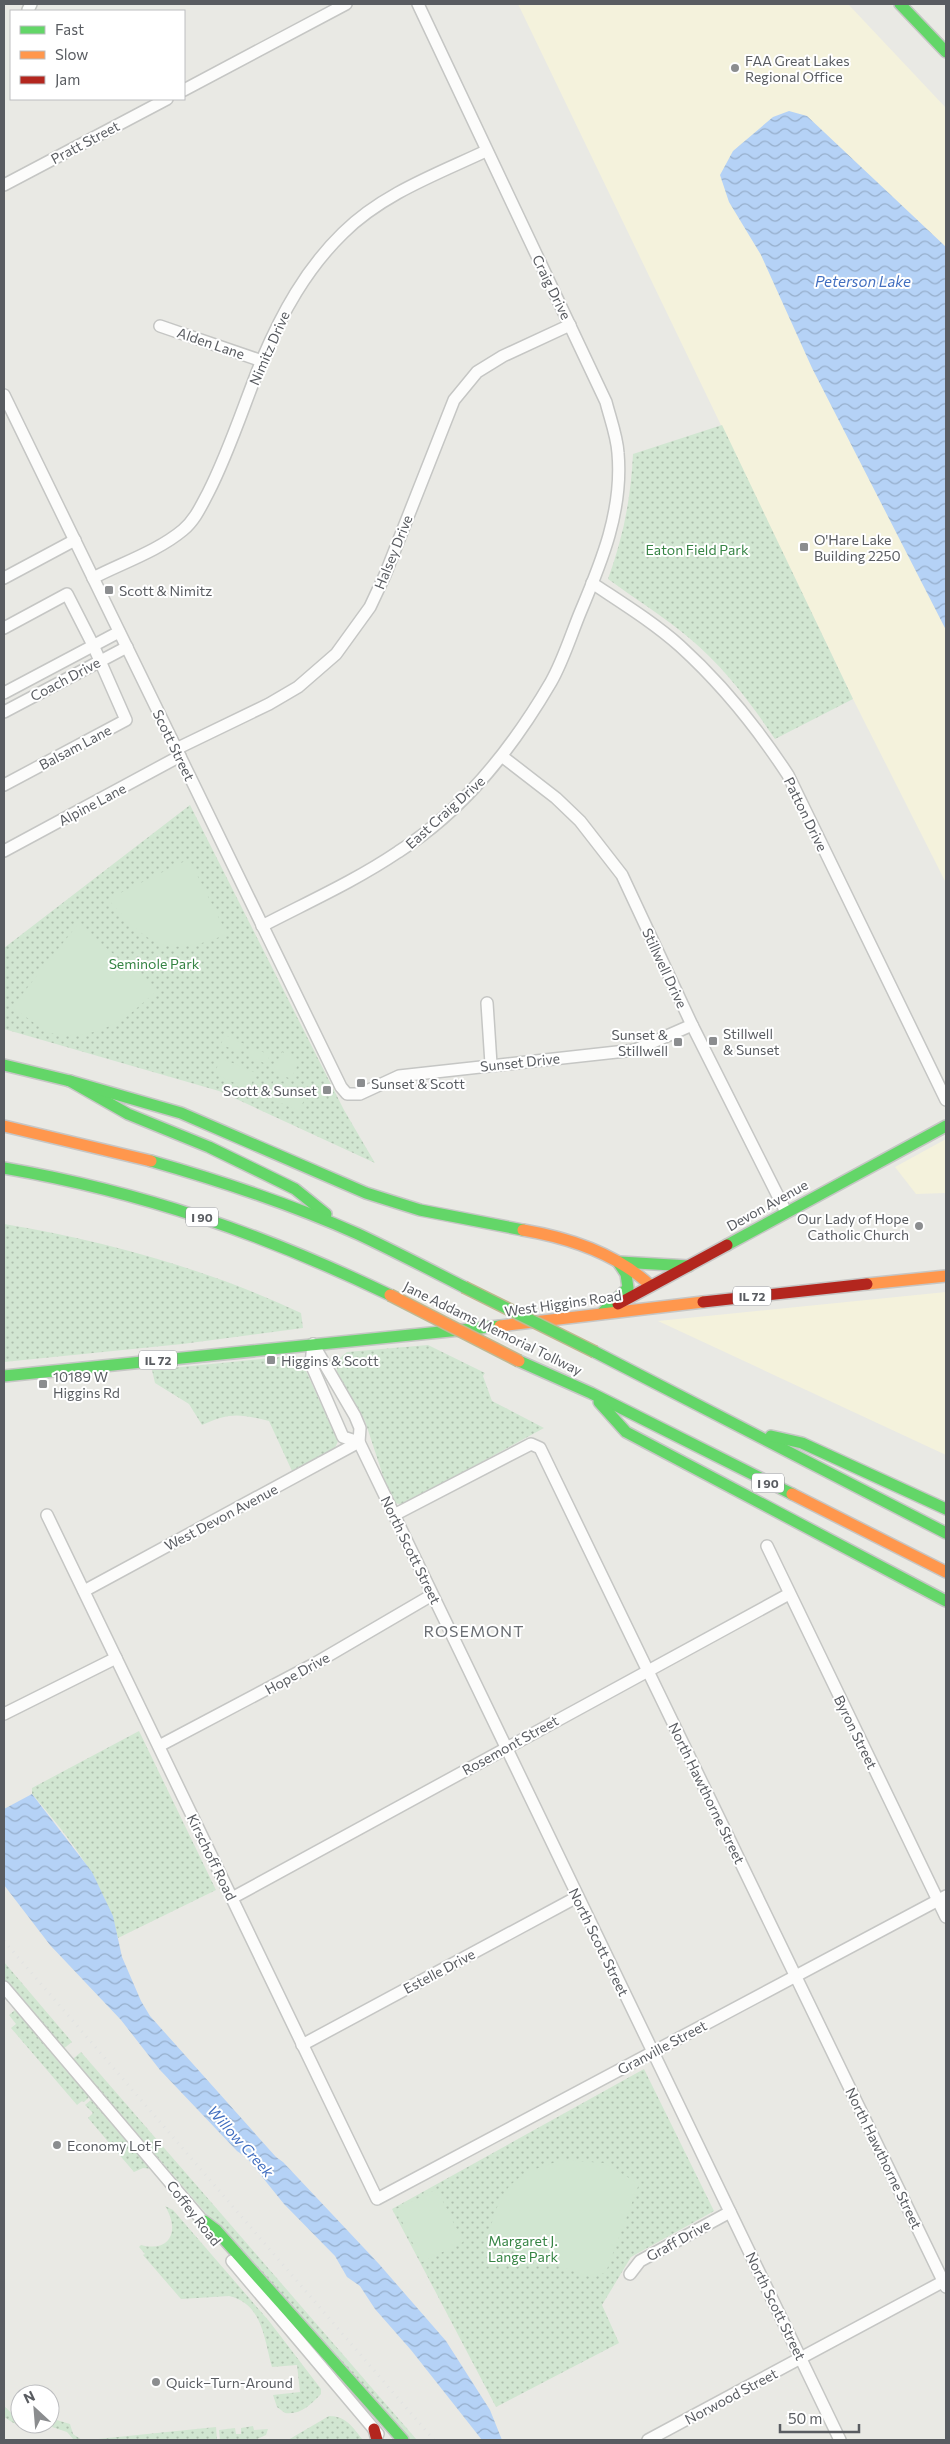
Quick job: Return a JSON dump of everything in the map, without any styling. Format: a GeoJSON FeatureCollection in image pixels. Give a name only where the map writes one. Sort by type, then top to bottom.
{"type":"FeatureCollection","features":[{"type":"Feature","properties":{"kind":"main road"},"geometry":{"type":"LineString","coordinates":[[900,4],[946,52]]}},
{"type":"Feature","properties":{"kind":"main road","name":"Jane Addams Memorial Tollway"},"geometry":{"type":"LineString","coordinates":[[4,1065],[70,1081],[128,1114],[209,1147],[294,1189],[343,1228]]}},
{"type":"Feature","properties":{"kind":"main road"},"geometry":{"type":"LineString","coordinates":[[70,1081],[131,1097],[181,1113],[366,1193],[420,1210],[547,1234],[579,1243],[632,1268],[651,1286],[666,1305]]}},
{"type":"Feature","properties":{"kind":"main road","name":"Jane Addams Memorial Tollway"},"geometry":{"type":"LineString","coordinates":[[4,1126],[61,1136],[146,1158],[223,1181],[343,1228],[595,1352],[946,1533]]}},
{"type":"Feature","properties":{"kind":"main road","name":"Devon Avenue"},"geometry":{"type":"LineString","coordinates":[[603,1312],[946,1126]]}},
{"type":"Feature","properties":{"kind":"main road","name":"Jane Addams Memorial Tollway"},"geometry":{"type":"LineString","coordinates":[[4,1168],[129,1194],[211,1220],[307,1256],[390,1294],[519,1360],[591,1392],[946,1572]]}},
{"type":"Feature","properties":{"kind":"main road"},"geometry":{"type":"LineString","coordinates":[[618,1262],[665,1262],[688,1266]]}},
{"type":"Feature","properties":{"kind":"main road"},"geometry":{"type":"LineString","coordinates":[[603,1312],[624,1296],[628,1288],[626,1274],[618,1262]]}},
{"type":"Feature","properties":{"kind":"main road","name":"West Higgins Road"},"geometry":{"type":"LineString","coordinates":[[4,1376],[510,1325],[603,1312],[946,1276]]}},
{"type":"Feature","properties":{"kind":"main road"},"geometry":{"type":"LineString","coordinates":[[591,1392],[626,1432],[946,1601]]}},
{"type":"Feature","properties":{"kind":"main road"},"geometry":{"type":"LineString","coordinates":[[743,1430],[802,1443],[946,1509]]}},
{"type":"Feature","properties":{"kind":"main road"},"geometry":{"type":"LineString","coordinates":[[204,2221],[216,2230],[267,2285],[403,2440]]}},
{"type":"Feature","properties":{"kind":"main road"},"geometry":{"type":"LineString","coordinates":[[374,2429],[377,2440]]}},
{"type":"Feature","properties":{"kind":"street"},"geometry":{"type":"LineString","coordinates":[[185,89],[346,4]]}},
{"type":"Feature","properties":{"kind":"street","name":"Craig Drive"},"geometry":{"type":"LineString","coordinates":[[418,4],[606,402],[618,451],[620,490],[613,527],[592,583]]}},
{"type":"Feature","properties":{"kind":"street","name":"Pratt Street"},"geometry":{"type":"LineString","coordinates":[[4,185],[164,100]]}},
{"type":"Feature","properties":{"kind":"street","name":"Nimitz Drive"},"geometry":{"type":"LineString","coordinates":[[93,578],[159,545],[182,530],[193,520],[223,465],[262,361],[283,314],[301,284],[343,232],[373,209],[403,190],[486,151]]}},
{"type":"Feature","properties":{"kind":"street","name":"Halsey Drive"},"geometry":{"type":"LineString","coordinates":[[178,752],[298,687],[336,654],[370,607],[385,575],[454,400],[477,372],[483,368],[503,356],[570,325]]}},
{"type":"Feature","properties":{"kind":"street","name":"Alden Lane"},"geometry":{"type":"LineString","coordinates":[[160,326],[262,361]]}},
{"type":"Feature","properties":{"kind":"street","name":"Scott Street"},"geometry":{"type":"LineString","coordinates":[[4,394],[340,1087],[347,1094]]}},
{"type":"Feature","properties":{"kind":"street"},"geometry":{"type":"LineString","coordinates":[[4,578],[75,540]]}},
{"type":"Feature","properties":{"kind":"street","name":"East Craig Drive"},"geometry":{"type":"LineString","coordinates":[[262,926],[353,879],[400,852],[472,791],[503,757],[552,680],[592,583]]}},
{"type":"Feature","properties":{"kind":"street","name":"Patton Drive"},"geometry":{"type":"LineString","coordinates":[[592,583],[679,645],[717,682],[756,727],[788,775],[946,1100]]}},
{"type":"Feature","properties":{"kind":"street","name":"Balsam Lane"},"geometry":{"type":"LineString","coordinates":[[4,628],[67,594],[101,661],[126,720],[4,785]]}},
{"type":"Feature","properties":{"kind":"street","name":"Coach Drive"},"geometry":{"type":"LineString","coordinates":[[4,693],[119,632]]}},
{"type":"Feature","properties":{"kind":"street","name":"Coach Drive"},"geometry":{"type":"LineString","coordinates":[[4,712],[127,648]]}},
{"type":"Feature","properties":{"kind":"street","name":"Alpine Lane"},"geometry":{"type":"LineString","coordinates":[[4,851],[178,752]]}},
{"type":"Feature","properties":{"kind":"street","name":"Stillwell Drive"},"geometry":{"type":"LineString","coordinates":[[503,757],[556,798],[580,821],[622,875],[692,1025],[786,1212]]}},
{"type":"Feature","properties":{"kind":"street"},"geometry":{"type":"LineString","coordinates":[[487,1003],[491,1064]]}},
{"type":"Feature","properties":{"kind":"street","name":"Sunset Drive"},"geometry":{"type":"LineString","coordinates":[[347,1094],[360,1094],[399,1076],[491,1064],[635,1050],[692,1025]]}},
{"type":"Feature","properties":{"kind":"street"},"geometry":{"type":"LineString","coordinates":[[313,1344],[311,1364],[319,1386],[343,1437],[359,1442]]}},
{"type":"Feature","properties":{"kind":"street","name":"North Scott Street"},"geometry":{"type":"LineString","coordinates":[[313,1344],[360,1428],[359,1442],[840,2440]]}},
{"type":"Feature","properties":{"kind":"street","name":"West Devon Avenue"},"geometry":{"type":"LineString","coordinates":[[84,1591],[359,1442]]}},
{"type":"Feature","properties":{"kind":"street","name":"North Hawthorne Street"},"geometry":{"type":"LineString","coordinates":[[394,1514],[531,1444],[540,1448],[945,2283]]}},
{"type":"Feature","properties":{"kind":"street","name":"Kirschoff Road"},"geometry":{"type":"LineString","coordinates":[[47,1515],[377,2199]]}},
{"type":"Feature","properties":{"kind":"street","name":"Byron Street"},"geometry":{"type":"LineString","coordinates":[[767,1546],[789,1594],[942,1898],[946,1917]]}},
{"type":"Feature","properties":{"kind":"street","name":"Rosemont Street"},"geometry":{"type":"LineString","coordinates":[[232,1898],[789,1594]]}},
{"type":"Feature","properties":{"kind":"street","name":"Hope Drive"},"geometry":{"type":"LineString","coordinates":[[159,1746],[314,1664],[432,1595]]}},
{"type":"Feature","properties":{"kind":"street"},"geometry":{"type":"LineString","coordinates":[[4,1714],[116,1658]]}},
{"type":"Feature","properties":{"kind":"street","name":"Estelle Drive"},"geometry":{"type":"LineString","coordinates":[[302,2045],[577,1897]]}},
{"type":"Feature","properties":{"kind":"street","name":"Granville Street"},"geometry":{"type":"LineString","coordinates":[[377,2199],[942,1898]]}},
{"type":"Feature","properties":{"kind":"street","name":"Coffey Road"},"geometry":{"type":"LineString","coordinates":[[4,1988],[204,2221],[218,2244],[383,2440]]}},
{"type":"Feature","properties":{"kind":"street","name":"Graff Drive"},"geometry":{"type":"LineString","coordinates":[[630,2274],[640,2261],[730,2212]]}},
{"type":"Feature","properties":{"kind":"street","name":"Norwood Street"},"geometry":{"type":"LineString","coordinates":[[648,2440],[945,2283]]}},
{"type":"Feature","properties":{"kind":"shaded area"},"geometry":{"type":"Polygon","coordinates":[[[518,4],[848,4],[946,108],[946,883],[853,699],[518,4]]]}},
{"type":"Feature","properties":{"kind":"shaded area"},"geometry":{"type":"Polygon","coordinates":[[[946,1139],[946,1193],[916,1194],[895,1167],[946,1139]]]}},
{"type":"Feature","properties":{"kind":"shaded area"},"geometry":{"type":"Polygon","coordinates":[[[946,1292],[946,1455],[658,1321],[946,1292]]]}},
{"type":"Feature","properties":{"kind":"green space","name":"Eaton Field Park"},"geometry":{"type":"Polygon","coordinates":[[[722,425],[853,699],[775,739],[735,685],[701,648],[669,622],[608,579],[625,518],[633,454],[722,425]]]}},
{"type":"Feature","properties":{"kind":"green space","name":"Seminole Park"},"geometry":{"type":"Polygon","coordinates":[[[190,805],[344,1110],[375,1163],[219,1091],[4,1029],[4,948],[190,805]]]}},
{"type":"Feature","properties":{"kind":"green space"},"geometry":{"type":"Polygon","coordinates":[[[189,859],[227,934],[189,946],[160,944],[135,928],[108,899],[189,859]]]}},
{"type":"Feature","properties":{"kind":"green space"},"geometry":{"type":"Polygon","coordinates":[[[78,924],[157,991],[124,1019],[99,1031],[74,1036],[48,1033],[12,1007],[78,924]]]}},
{"type":"Feature","properties":{"kind":"green space"},"geometry":{"type":"Polygon","coordinates":[[[225,1035],[244,1044],[240,1053],[221,1044],[225,1035]]]}},
{"type":"Feature","properties":{"kind":"green space"},"geometry":{"type":"Polygon","coordinates":[[[251,1047],[270,1055],[266,1064],[247,1055],[251,1047]]]}},
{"type":"Feature","properties":{"kind":"green space"},"geometry":{"type":"Polygon","coordinates":[[[282,1052],[300,1060],[291,1079],[273,1071],[282,1052]]]}},
{"type":"Feature","properties":{"kind":"green space"},"geometry":{"type":"Polygon","coordinates":[[[221,1058],[256,1073],[249,1089],[214,1074],[221,1058]]]}},
{"type":"Feature","properties":{"kind":"green space"},"geometry":{"type":"Polygon","coordinates":[[[274,1080],[307,1094],[299,1111],[267,1097],[274,1080]]]}},
{"type":"Feature","properties":{"kind":"green space"},"geometry":{"type":"Polygon","coordinates":[[[4,1224],[118,1248],[193,1270],[266,1297],[301,1313],[303,1328],[182,1344],[4,1362],[4,1224]]]}},
{"type":"Feature","properties":{"kind":"green space"},"geometry":{"type":"Polygon","coordinates":[[[428,1345],[485,1373],[483,1376],[492,1401],[544,1428],[408,1502],[398,1504],[391,1500],[365,1421],[337,1372],[337,1366],[340,1358],[347,1352],[428,1345]]]}},
{"type":"Feature","properties":{"kind":"green space"},"geometry":{"type":"Polygon","coordinates":[[[281,1357],[301,1360],[338,1441],[335,1448],[292,1471],[269,1421],[242,1416],[228,1416],[202,1425],[189,1404],[155,1383],[152,1370],[281,1357]]]}},
{"type":"Feature","properties":{"kind":"green space"},"geometry":{"type":"Polygon","coordinates":[[[139,1731],[216,1890],[118,1938],[112,1917],[95,1879],[72,1844],[32,1794],[32,1788],[139,1731]]]}},
{"type":"Feature","properties":{"kind":"green space"},"geometry":{"type":"Polygon","coordinates":[[[4,1962],[72,2042],[63,2049],[4,1979],[4,1962]]]}},
{"type":"Feature","properties":{"kind":"green space"},"geometry":{"type":"Polygon","coordinates":[[[15,2010],[90,2096],[84,2102],[82,2101],[77,2105],[11,2028],[16,2024],[9,2015],[15,2010]]]}},
{"type":"Feature","properties":{"kind":"green space"},"geometry":{"type":"Polygon","coordinates":[[[81,2052],[417,2440],[408,2440],[240,2253],[73,2059],[81,2052]]]}},
{"type":"Feature","properties":{"kind":"green space","name":"Margaret J. Lange Park"},"geometry":{"type":"Polygon","coordinates":[[[644,2069],[714,2211],[631,2257],[602,2305],[619,2343],[496,2407],[392,2209],[644,2069]]]}},
{"type":"Feature","properties":{"kind":"green space"},"geometry":{"type":"Polygon","coordinates":[[[92,2099],[152,2169],[143,2168],[134,2172],[88,2118],[93,2113],[85,2105],[92,2099]]]}},
{"type":"Feature","properties":{"kind":"green space"},"geometry":{"type":"Polygon","coordinates":[[[563,2160],[604,2163],[639,2184],[606,2272],[593,2278],[487,2241],[497,2208],[510,2186],[530,2172],[563,2160]]]}},
{"type":"Feature","properties":{"kind":"green space"},"geometry":{"type":"Polygon","coordinates":[[[437,2189],[463,2242],[422,2262],[396,2209],[437,2189]]]}},
{"type":"Feature","properties":{"kind":"green space"},"geometry":{"type":"Polygon","coordinates":[[[165,2206],[173,2210],[269,2321],[321,2389],[321,2394],[301,2411],[285,2413],[277,2407],[273,2395],[300,2392],[297,2365],[272,2367],[264,2334],[249,2307],[240,2300],[229,2296],[181,2299],[143,2255],[145,2254],[139,2247],[141,2245],[160,2246],[170,2238],[172,2223],[165,2206]]]}},
{"type":"Feature","properties":{"kind":"green space"},"geometry":{"type":"Polygon","coordinates":[[[4,2406],[10,2412],[10,2421],[4,2417],[4,2406]]]}},
{"type":"Feature","properties":{"kind":"green space"},"geometry":{"type":"Polygon","coordinates":[[[329,2416],[345,2420],[363,2440],[288,2440],[329,2416]]]}},
{"type":"Feature","properties":{"kind":"green space"},"geometry":{"type":"Polygon","coordinates":[[[60,2421],[70,2424],[73,2434],[82,2440],[74,2440],[67,2432],[60,2430],[60,2421]]]}},
{"type":"Feature","properties":{"kind":"green space"},"geometry":{"type":"Polygon","coordinates":[[[253,2426],[254,2430],[268,2429],[266,2435],[255,2440],[220,2440],[219,2430],[235,2428],[236,2434],[241,2434],[241,2428],[253,2426]]]}},
{"type":"Feature","properties":{"kind":"green space"},"geometry":{"type":"Polygon","coordinates":[[[216,2427],[217,2440],[92,2440],[98,2439],[216,2427]]]}},
{"type":"Feature","properties":{"kind":"water","name":"Peterson Lake"},"geometry":{"type":"Polygon","coordinates":[[[789,111],[807,116],[946,247],[946,630],[812,368],[761,255],[729,202],[720,175],[733,151],[773,117],[789,111]]]}},
{"type":"Feature","properties":{"kind":"water","name":"Willow Creek"},"geometry":{"type":"Polygon","coordinates":[[[32,1794],[92,1872],[113,1916],[122,1957],[141,2001],[150,2016],[276,2157],[283,2162],[379,2264],[446,2341],[490,2410],[502,2440],[482,2440],[411,2350],[375,2309],[360,2286],[347,2277],[335,2256],[284,2204],[247,2158],[237,2151],[160,2070],[121,2020],[50,1945],[4,1885],[4,1809],[32,1794]]]}},
{"type":"Feature","properties":{"kind":"railway"},"geometry":{"type":"LineString","coordinates":[[4,1941],[434,2440]]}},
{"type":"Feature","properties":{"kind":"traffic: fast"},"geometry":{"type":"LineString","coordinates":[[900,4],[946,52]]}},
{"type":"Feature","properties":{"kind":"traffic: fast"},"geometry":{"type":"LineString","coordinates":[[4,1065],[70,1081],[128,1114],[209,1147],[295,1189],[326,1214]]}},
{"type":"Feature","properties":{"kind":"traffic: fast"},"geometry":{"type":"LineString","coordinates":[[70,1081],[181,1113],[366,1193],[420,1210],[523,1230]]}},
{"type":"Feature","properties":{"kind":"traffic: fast"},"geometry":{"type":"LineString","coordinates":[[727,1245],[946,1126]]}},
{"type":"Feature","properties":{"kind":"traffic: fast"},"geometry":{"type":"LineString","coordinates":[[151,1161],[230,1185],[307,1213],[358,1234],[464,1287]]}},
{"type":"Feature","properties":{"kind":"traffic: fast"},"geometry":{"type":"LineString","coordinates":[[4,1168],[105,1189],[202,1218],[296,1253],[390,1295]]}},
{"type":"Feature","properties":{"kind":"traffic: fast"},"geometry":{"type":"LineString","coordinates":[[603,1312],[628,1288],[626,1274],[618,1262]]}},
{"type":"Feature","properties":{"kind":"traffic: fast"},"geometry":{"type":"LineString","coordinates":[[620,1262],[689,1266]]}},
{"type":"Feature","properties":{"kind":"traffic: fast"},"geometry":{"type":"LineString","coordinates":[[464,1287],[595,1352]]}},
{"type":"Feature","properties":{"kind":"traffic: fast"},"geometry":{"type":"LineString","coordinates":[[4,1376],[500,1326]]}},
{"type":"Feature","properties":{"kind":"traffic: fast"},"geometry":{"type":"LineString","coordinates":[[595,1352],[946,1533]]}},
{"type":"Feature","properties":{"kind":"traffic: fast"},"geometry":{"type":"LineString","coordinates":[[519,1361],[591,1393],[792,1494]]}},
{"type":"Feature","properties":{"kind":"traffic: fast"},"geometry":{"type":"LineString","coordinates":[[599,1402],[626,1432],[946,1601]]}},
{"type":"Feature","properties":{"kind":"traffic: fast"},"geometry":{"type":"LineString","coordinates":[[771,1436],[802,1443],[946,1509]]}},
{"type":"Feature","properties":{"kind":"traffic: fast"},"geometry":{"type":"LineString","coordinates":[[204,2221],[216,2230],[403,2440]]}},
{"type":"Feature","properties":{"kind":"traffic: slow"},"geometry":{"type":"LineString","coordinates":[[4,1126],[151,1161]]}},
{"type":"Feature","properties":{"kind":"traffic: slow"},"geometry":{"type":"LineString","coordinates":[[523,1230],[558,1237],[592,1249],[623,1264],[651,1286]]}},
{"type":"Feature","properties":{"kind":"traffic: slow"},"geometry":{"type":"LineString","coordinates":[[867,1284],[946,1276]]}},
{"type":"Feature","properties":{"kind":"traffic: slow"},"geometry":{"type":"LineString","coordinates":[[390,1295],[519,1361]]}},
{"type":"Feature","properties":{"kind":"traffic: slow"},"geometry":{"type":"LineString","coordinates":[[500,1326],[703,1302]]}},
{"type":"Feature","properties":{"kind":"traffic: slow"},"geometry":{"type":"LineString","coordinates":[[792,1494],[946,1572]]}},
{"type":"Feature","properties":{"kind":"traffic: jam"},"geometry":{"type":"LineString","coordinates":[[618,1304],[727,1245]]}},
{"type":"Feature","properties":{"kind":"traffic: jam"},"geometry":{"type":"LineString","coordinates":[[703,1302],[867,1284]]}},
{"type":"Feature","properties":{"kind":"traffic: jam"},"geometry":{"type":"LineString","coordinates":[[374,2429],[377,2440]]}},
{"type":"Feature","properties":{"kind":"place","name":"FAA Great Lakes Regional Office"},"geometry":{"type":"Point","coordinates":[735,68]}},
{"type":"Feature","properties":{"kind":"place","name":"O'Hare Lake Building 2250"},"geometry":{"type":"Point","coordinates":[804,547]}},
{"type":"Feature","properties":{"kind":"place","name":"Scott & Nimitz"},"geometry":{"type":"Point","coordinates":[109,590]}},
{"type":"Feature","properties":{"kind":"place","name":"Stillwell & Sunset"},"geometry":{"type":"Point","coordinates":[713,1041]}},
{"type":"Feature","properties":{"kind":"place","name":"Sunset & Stillwell"},"geometry":{"type":"Point","coordinates":[678,1042]}},
{"type":"Feature","properties":{"kind":"place","name":"Sunset & Scott"},"geometry":{"type":"Point","coordinates":[361,1083]}},
{"type":"Feature","properties":{"kind":"place","name":"Scott & Sunset"},"geometry":{"type":"Point","coordinates":[327,1090]}},
{"type":"Feature","properties":{"kind":"place","name":"Our Lady of Hope Catholic Church"},"geometry":{"type":"Point","coordinates":[919,1226]}},
{"type":"Feature","properties":{"kind":"place","name":"Higgins & Scott"},"geometry":{"type":"Point","coordinates":[271,1360]}},
{"type":"Feature","properties":{"kind":"place","name":"10189 W Higgins Rd"},"geometry":{"type":"Point","coordinates":[43,1384]}},
{"type":"Feature","properties":{"kind":"place","name":"Economy Lot F"},"geometry":{"type":"Point","coordinates":[57,2145]}},
{"type":"Feature","properties":{"kind":"place","name":"Quick–Turn-Around"},"geometry":{"type":"Point","coordinates":[156,2382]}},
{"type":"Feature","properties":{"kind":"district","name":"ROSEMONT"},"geometry":{"type":"Point","coordinates":[474,1630]}}]}
